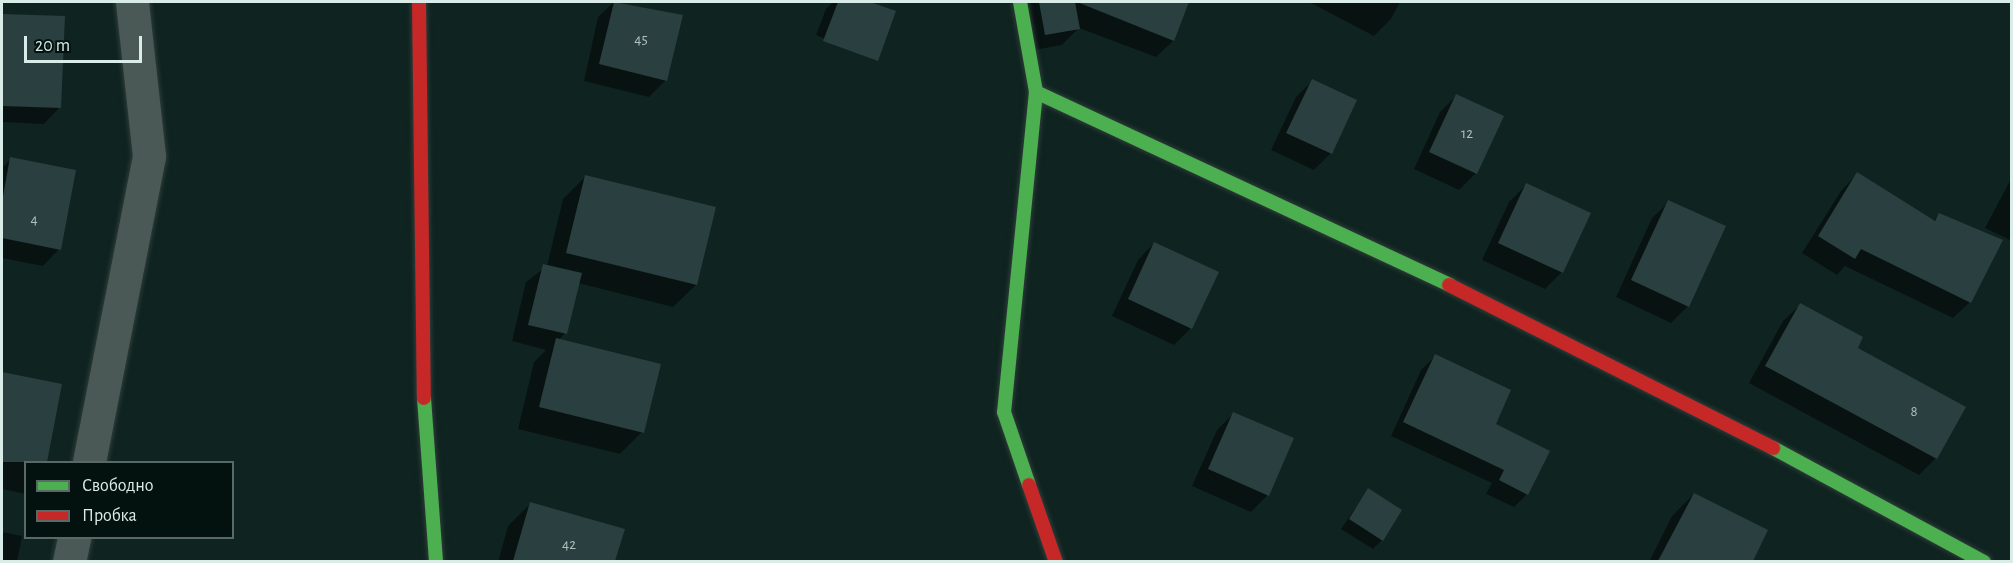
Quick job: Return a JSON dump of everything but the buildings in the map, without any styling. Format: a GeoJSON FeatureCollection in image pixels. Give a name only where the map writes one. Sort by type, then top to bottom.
{"type":"FeatureCollection","features":[{"type":"Feature","properties":{"kind":"street"},"geometry":{"type":"LineString","coordinates":[[89,461],[149,156],[132,2]]}},
{"type":"Feature","properties":{"kind":"street"},"geometry":{"type":"LineString","coordinates":[[419,2],[423,377],[436,561]]}},
{"type":"Feature","properties":{"kind":"street"},"geometry":{"type":"LineString","coordinates":[[1020,2],[1036,92],[1004,412],[1056,561]]}},
{"type":"Feature","properties":{"kind":"street"},"geometry":{"type":"LineString","coordinates":[[1036,92],[1464,292],[1822,472],[1984,561]]}},
{"type":"Feature","properties":{"kind":"street"},"geometry":{"type":"LineString","coordinates":[[69,561],[74,539]]}},
{"type":"Feature","properties":{"kind":"traffic: fast"},"geometry":{"type":"LineString","coordinates":[[1020,2],[1036,92],[1004,412],[1029,485]]}},
{"type":"Feature","properties":{"kind":"traffic: fast"},"geometry":{"type":"LineString","coordinates":[[1036,92],[1449,285]]}},
{"type":"Feature","properties":{"kind":"traffic: fast"},"geometry":{"type":"LineString","coordinates":[[424,398],[436,562]]}},
{"type":"Feature","properties":{"kind":"traffic: fast"},"geometry":{"type":"LineString","coordinates":[[1773,448],[1984,562]]}},
{"type":"Feature","properties":{"kind":"traffic: jam"},"geometry":{"type":"LineString","coordinates":[[419,2],[424,398]]}},
{"type":"Feature","properties":{"kind":"traffic: jam"},"geometry":{"type":"LineString","coordinates":[[1449,285],[1773,448]]}},
{"type":"Feature","properties":{"kind":"traffic: jam"},"geometry":{"type":"LineString","coordinates":[[1029,485],[1056,562]]}}]}
